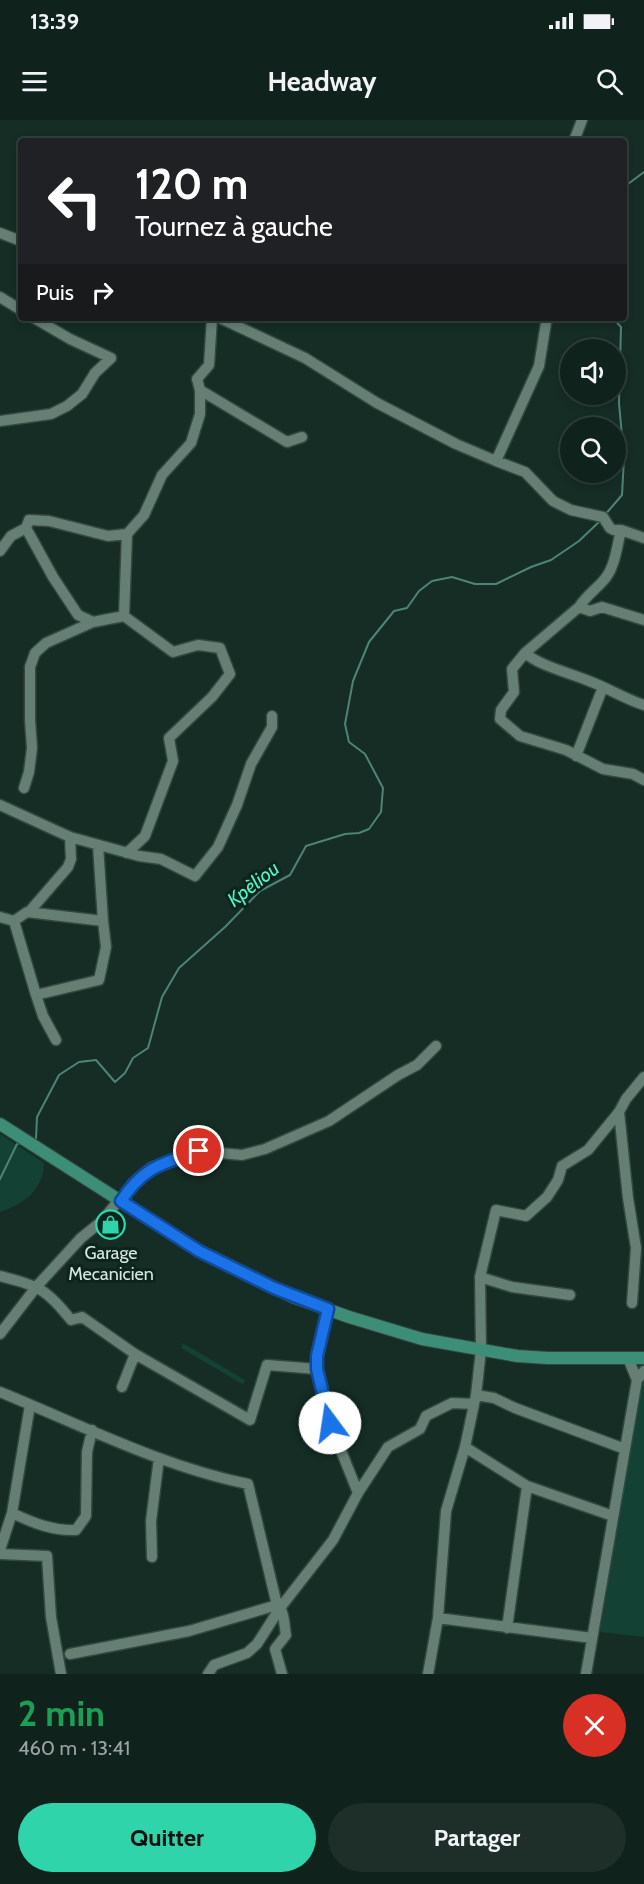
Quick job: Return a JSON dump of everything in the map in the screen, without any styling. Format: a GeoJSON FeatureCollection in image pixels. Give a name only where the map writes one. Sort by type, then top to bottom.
{"type":"FeatureCollection","features":[{"type":"Feature","properties":{"kind":"main road"},"geometry":{"type":"LineString","coordinates":[[5,1127],[199,1251],[274,1288],[328,1309],[422,1339],[481,1350],[548,1358],[644,1358]]}},
{"type":"Feature","properties":{"kind":"street"},"geometry":{"type":"LineString","coordinates":[[575,138],[582,120]]}},
{"type":"Feature","properties":{"kind":"street"},"geometry":{"type":"LineString","coordinates":[[0,234],[18,240]]}},
{"type":"Feature","properties":{"kind":"street"},"geometry":{"type":"LineString","coordinates":[[0,297],[18,308]]}},
{"type":"Feature","properties":{"kind":"street"},"geometry":{"type":"LineString","coordinates":[[124,616],[127,534],[144,515],[162,476],[191,443],[200,414],[201,390],[197,379],[209,365],[212,321]]}},
{"type":"Feature","properties":{"kind":"street"},"geometry":{"type":"LineString","coordinates":[[226,321],[305,358],[377,403],[456,444],[525,472],[553,501],[571,510],[603,517],[610,528],[644,538]]}},
{"type":"Feature","properties":{"kind":"street"},"geometry":{"type":"LineString","coordinates":[[496,461],[539,366],[546,321]]}},
{"type":"Feature","properties":{"kind":"street"},"geometry":{"type":"LineString","coordinates":[[0,421],[51,414],[67,406],[82,394],[95,373],[111,358],[52,323]]}},
{"type":"Feature","properties":{"kind":"street"},"geometry":{"type":"LineString","coordinates":[[201,390],[287,442],[302,437]]}},
{"type":"Feature","properties":{"kind":"street"},"geometry":{"type":"LineString","coordinates":[[93,622],[78,615],[28,536],[26,528],[29,520],[49,521],[108,536],[127,534]]}},
{"type":"Feature","properties":{"kind":"street"},"geometry":{"type":"LineString","coordinates":[[0,551],[11,536],[26,528]]}},
{"type":"Feature","properties":{"kind":"street"},"geometry":{"type":"LineString","coordinates":[[621,530],[615,557],[604,581],[585,598],[579,607],[525,653],[512,669],[513,692],[501,710],[500,719],[520,735],[566,750],[603,769],[633,774],[644,780]]}},
{"type":"Feature","properties":{"kind":"street"},"geometry":{"type":"LineString","coordinates":[[579,607],[591,611],[602,607],[644,620]]}},
{"type":"Feature","properties":{"kind":"street"},"geometry":{"type":"LineString","coordinates":[[24,788],[29,772],[32,747],[30,667],[35,653],[46,643],[93,622],[124,616],[173,652],[198,645],[220,648],[230,674],[212,698],[169,738],[173,761],[145,836],[127,853]]}},
{"type":"Feature","properties":{"kind":"street"},"geometry":{"type":"LineString","coordinates":[[525,653],[534,660],[544,662],[632,702],[644,705]]}},
{"type":"Feature","properties":{"kind":"street"},"geometry":{"type":"LineString","coordinates":[[576,756],[603,687]]}},
{"type":"Feature","properties":{"kind":"street"},"geometry":{"type":"LineString","coordinates":[[0,805],[70,837],[127,853],[161,859],[195,876],[218,846],[237,805],[251,764],[272,727],[272,716]]}},
{"type":"Feature","properties":{"kind":"street"},"geometry":{"type":"LineString","coordinates":[[0,917],[14,921],[29,912],[68,867],[71,859],[70,837]]}},
{"type":"Feature","properties":{"kind":"street"},"geometry":{"type":"LineString","coordinates":[[36,995],[99,980],[106,947],[98,845]]}},
{"type":"Feature","properties":{"kind":"street"},"geometry":{"type":"LineString","coordinates":[[29,912],[103,921]]}},
{"type":"Feature","properties":{"kind":"street"},"geometry":{"type":"LineString","coordinates":[[14,921],[43,1016],[56,1041]]}},
{"type":"Feature","properties":{"kind":"street"},"geometry":{"type":"LineString","coordinates":[[0,1334],[37,1286],[81,1238],[102,1221],[133,1183],[151,1168],[199,1151],[242,1155],[265,1149],[321,1125],[417,1065],[436,1046]]}},
{"type":"Feature","properties":{"kind":"street"},"geometry":{"type":"LineString","coordinates":[[428,1674],[438,1618],[446,1511],[465,1447],[475,1400],[481,1350],[480,1277],[496,1209],[526,1216],[536,1208],[548,1197],[562,1166],[588,1150],[619,1113],[626,1099],[644,1077]]}},
{"type":"Feature","properties":{"kind":"street"},"geometry":{"type":"LineString","coordinates":[[619,1113],[627,1198],[636,1248],[632,1303]]}},
{"type":"Feature","properties":{"kind":"street"},"geometry":{"type":"LineString","coordinates":[[0,1276],[37,1286],[57,1301],[71,1320],[82,1317],[135,1354],[250,1420],[267,1365],[317,1369]]}},
{"type":"Feature","properties":{"kind":"street"},"geometry":{"type":"LineString","coordinates":[[480,1277],[512,1287],[570,1295]]}},
{"type":"Feature","properties":{"kind":"street"},"geometry":{"type":"LineString","coordinates":[[328,1309],[317,1356],[317,1369],[330,1423],[358,1493]]}},
{"type":"Feature","properties":{"kind":"street"},"geometry":{"type":"LineString","coordinates":[[122,1387],[135,1354]]}},
{"type":"Feature","properties":{"kind":"street"},"geometry":{"type":"LineString","coordinates":[[628,1358],[637,1380]]}},
{"type":"Feature","properties":{"kind":"street"},"geometry":{"type":"LineString","coordinates":[[586,1674],[637,1380],[644,1371]]}},
{"type":"Feature","properties":{"kind":"street"},"geometry":{"type":"LineString","coordinates":[[0,1392],[159,1458],[217,1478],[248,1484],[286,1635],[275,1649],[282,1674]]}},
{"type":"Feature","properties":{"kind":"street"},"geometry":{"type":"LineString","coordinates":[[208,1674],[214,1665],[247,1653],[257,1644],[279,1606],[333,1540],[358,1493],[388,1447],[420,1429],[426,1416],[452,1403],[494,1398],[524,1412],[625,1449]]}},
{"type":"Feature","properties":{"kind":"street"},"geometry":{"type":"LineString","coordinates":[[30,1405],[12,1514],[0,1552],[47,1556],[51,1617],[61,1674]]}},
{"type":"Feature","properties":{"kind":"street"},"geometry":{"type":"LineString","coordinates":[[12,1514],[45,1527],[65,1531],[76,1530],[86,1516],[87,1452],[92,1430]]}},
{"type":"Feature","properties":{"kind":"street"},"geometry":{"type":"LineString","coordinates":[[465,1447],[527,1486],[613,1516]]}},
{"type":"Feature","properties":{"kind":"street"},"geometry":{"type":"LineString","coordinates":[[152,1557],[151,1521],[159,1458]]}},
{"type":"Feature","properties":{"kind":"street"},"geometry":{"type":"LineString","coordinates":[[507,1628],[527,1486]]}},
{"type":"Feature","properties":{"kind":"street"},"geometry":{"type":"LineString","coordinates":[[70,1654],[189,1631],[279,1606]]}},
{"type":"Feature","properties":{"kind":"street"},"geometry":{"type":"LineString","coordinates":[[438,1618],[592,1638]]}},
{"type":"Feature","properties":{"kind":"green space"},"geometry":{"type":"Polygon","coordinates":[[[0,1134],[44,1163],[40,1181],[31,1195],[17,1205],[0,1212],[0,1134]]]}},
{"type":"Feature","properties":{"kind":"green space"},"geometry":{"type":"Polygon","coordinates":[[[183,1343],[245,1380],[244,1383],[242,1384],[181,1348],[183,1343]]]}},
{"type":"Feature","properties":{"kind":"green space"},"geometry":{"type":"Polygon","coordinates":[[[641,1382],[644,1382],[644,1637],[600,1632],[641,1382]]]}},
{"type":"Feature","properties":{"kind":"waterway","name":"Kpèliou"},"geometry":{"type":"LineString","coordinates":[[627,185],[644,172]]}},
{"type":"Feature","properties":{"kind":"waterway","name":"Kpèliou"},"geometry":{"type":"LineString","coordinates":[[604,516],[622,495],[624,458],[619,403],[621,327],[616,321]]}},
{"type":"Feature","properties":{"kind":"waterway","name":"Kpèliou"},"geometry":{"type":"LineString","coordinates":[[32,1140],[36,1139],[37,1117],[59,1075],[79,1062],[96,1060],[115,1082],[125,1073],[133,1058],[148,1048],[162,997],[179,968],[225,927],[260,891],[290,875],[306,846],[369,829],[381,812],[383,788],[365,754],[349,742],[345,724],[353,681],[369,642],[394,611],[407,608],[419,591],[432,581],[452,577],[475,584],[496,584],[551,560],[579,541],[601,520]]}},
{"type":"Feature","properties":{"kind":"waterway"},"geometry":{"type":"LineString","coordinates":[[0,1179],[17,1144],[21,1143]]}},
{"type":"Feature","properties":{"kind":"place","name":"Garage Mecanicien"},"geometry":{"type":"Point","coordinates":[111,1224]}},
{"type":"Feature","properties":{"kind":"route"},"geometry":{"type":"LineString","coordinates":[[199,1151],[151,1168],[133,1183],[121,1201],[223,1264],[293,1297],[328,1309],[317,1356],[317,1369],[330,1423]]}}]}
